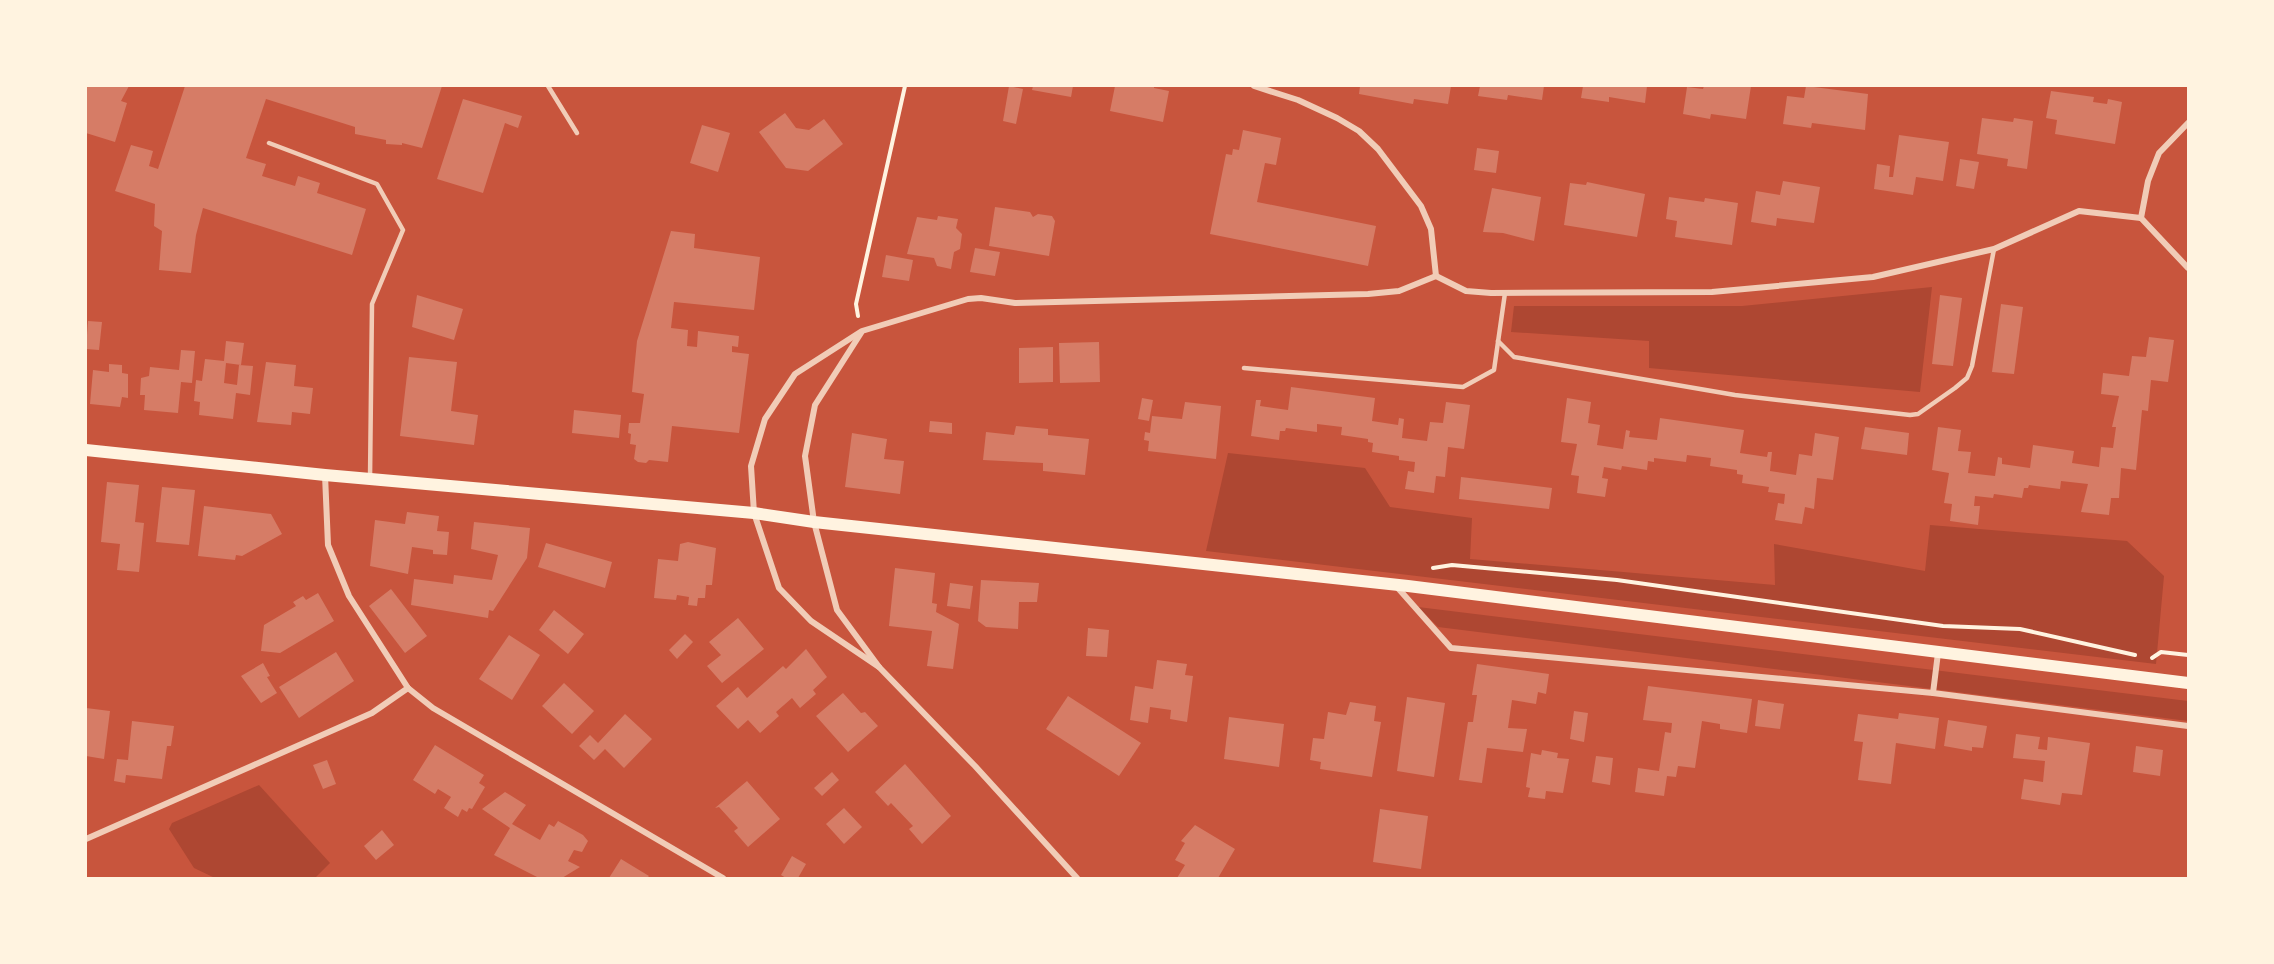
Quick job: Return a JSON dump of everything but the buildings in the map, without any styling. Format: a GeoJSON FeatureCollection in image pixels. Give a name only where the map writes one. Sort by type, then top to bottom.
{"type":"FeatureCollection","features":[{"type":"Feature","properties":{"kind":"main road"},"geometry":{"type":"LineString","coordinates":[[86,450],[325,475],[754,513],[814,522],[1408,586],[2188,683]]}},
{"type":"Feature","properties":{"kind":"street"},"geometry":{"type":"LineString","coordinates":[[1254,86],[1278,93],[1345,122],[1359,131],[1378,149],[1421,206],[1431,228],[1436,276]]}},
{"type":"Feature","properties":{"kind":"street"},"geometry":{"type":"LineString","coordinates":[[1278,93],[1281,86]]}},
{"type":"Feature","properties":{"kind":"street"},"geometry":{"type":"LineString","coordinates":[[2142,218],[2148,181],[2159,153],[2188,123]]}},
{"type":"Feature","properties":{"kind":"street"},"geometry":{"type":"LineString","coordinates":[[879,667],[811,621],[779,588],[754,513],[751,466],[765,419],[795,374],[862,331],[934,308],[981,297],[1015,303],[1368,294],[1399,291],[1436,276],[1466,291],[1505,293],[1712,292],[1861,278],[1994,249],[2079,211],[2142,218],[2188,268]]}},
{"type":"Feature","properties":{"kind":"street"},"geometry":{"type":"LineString","coordinates":[[862,331],[815,405],[804,456],[814,522],[837,610],[879,667],[975,766],[1077,879]]}},
{"type":"Feature","properties":{"kind":"street"},"geometry":{"type":"LineString","coordinates":[[325,475],[328,544],[350,596],[408,688],[433,708],[723,879]]}},
{"type":"Feature","properties":{"kind":"street"},"geometry":{"type":"LineString","coordinates":[[1395,585],[1451,648],[1933,693],[2188,726]]}},
{"type":"Feature","properties":{"kind":"street"},"geometry":{"type":"LineString","coordinates":[[1933,693],[1938,653]]}},
{"type":"Feature","properties":{"kind":"street"},"geometry":{"type":"LineString","coordinates":[[86,839],[372,713],[408,688]]}},
{"type":"Feature","properties":{"kind":"lane"},"geometry":{"type":"LineString","coordinates":[[548,86],[577,133]]}},
{"type":"Feature","properties":{"kind":"lane"},"geometry":{"type":"LineString","coordinates":[[269,143],[377,184],[403,230],[372,304],[370,479]]}},
{"type":"Feature","properties":{"kind":"lane"},"geometry":{"type":"LineString","coordinates":[[1498,341],[1514,357],[1735,395],[1910,415],[1918,414],[1967,378],[1972,366],[1994,249]]}},
{"type":"Feature","properties":{"kind":"lane"},"geometry":{"type":"LineString","coordinates":[[1244,368],[1463,387],[1494,370],[1505,293]]}},
{"type":"Feature","properties":{"kind":"path"},"geometry":{"type":"LineString","coordinates":[[862,331],[856,304],[905,86]]}},
{"type":"Feature","properties":{"kind":"path"},"geometry":{"type":"LineString","coordinates":[[1408,586],[1432,569],[1452,565],[1617,580],[1943,626],[2020,629],[2091,647],[2152,658],[2161,652],[2188,655]]}},
{"type":"Feature","properties":{"kind":"shaded area"},"geometry":{"type":"Polygon","coordinates":[[[1932,287],[1920,392],[1649,368],[1649,341],[1511,332],[1514,306],[1742,306],[1932,287]]]}},
{"type":"Feature","properties":{"kind":"shaded area"},"geometry":{"type":"Polygon","coordinates":[[[1228,453],[1365,468],[1390,507],[1472,518],[1470,559],[1775,585],[1774,544],[1925,571],[1930,525],[2127,541],[2164,576],[2156,664],[1206,551],[1228,453]]]}},
{"type":"Feature","properties":{"kind":"shaded area"},"geometry":{"type":"Polygon","coordinates":[[[1418,607],[2188,701],[2188,721],[1438,627],[1418,607]]]}},
{"type":"Feature","properties":{"kind":"shaded area"},"geometry":{"type":"Polygon","coordinates":[[[259,785],[330,863],[315,878],[215,878],[194,868],[169,829],[172,823],[259,785]]]}}]}
